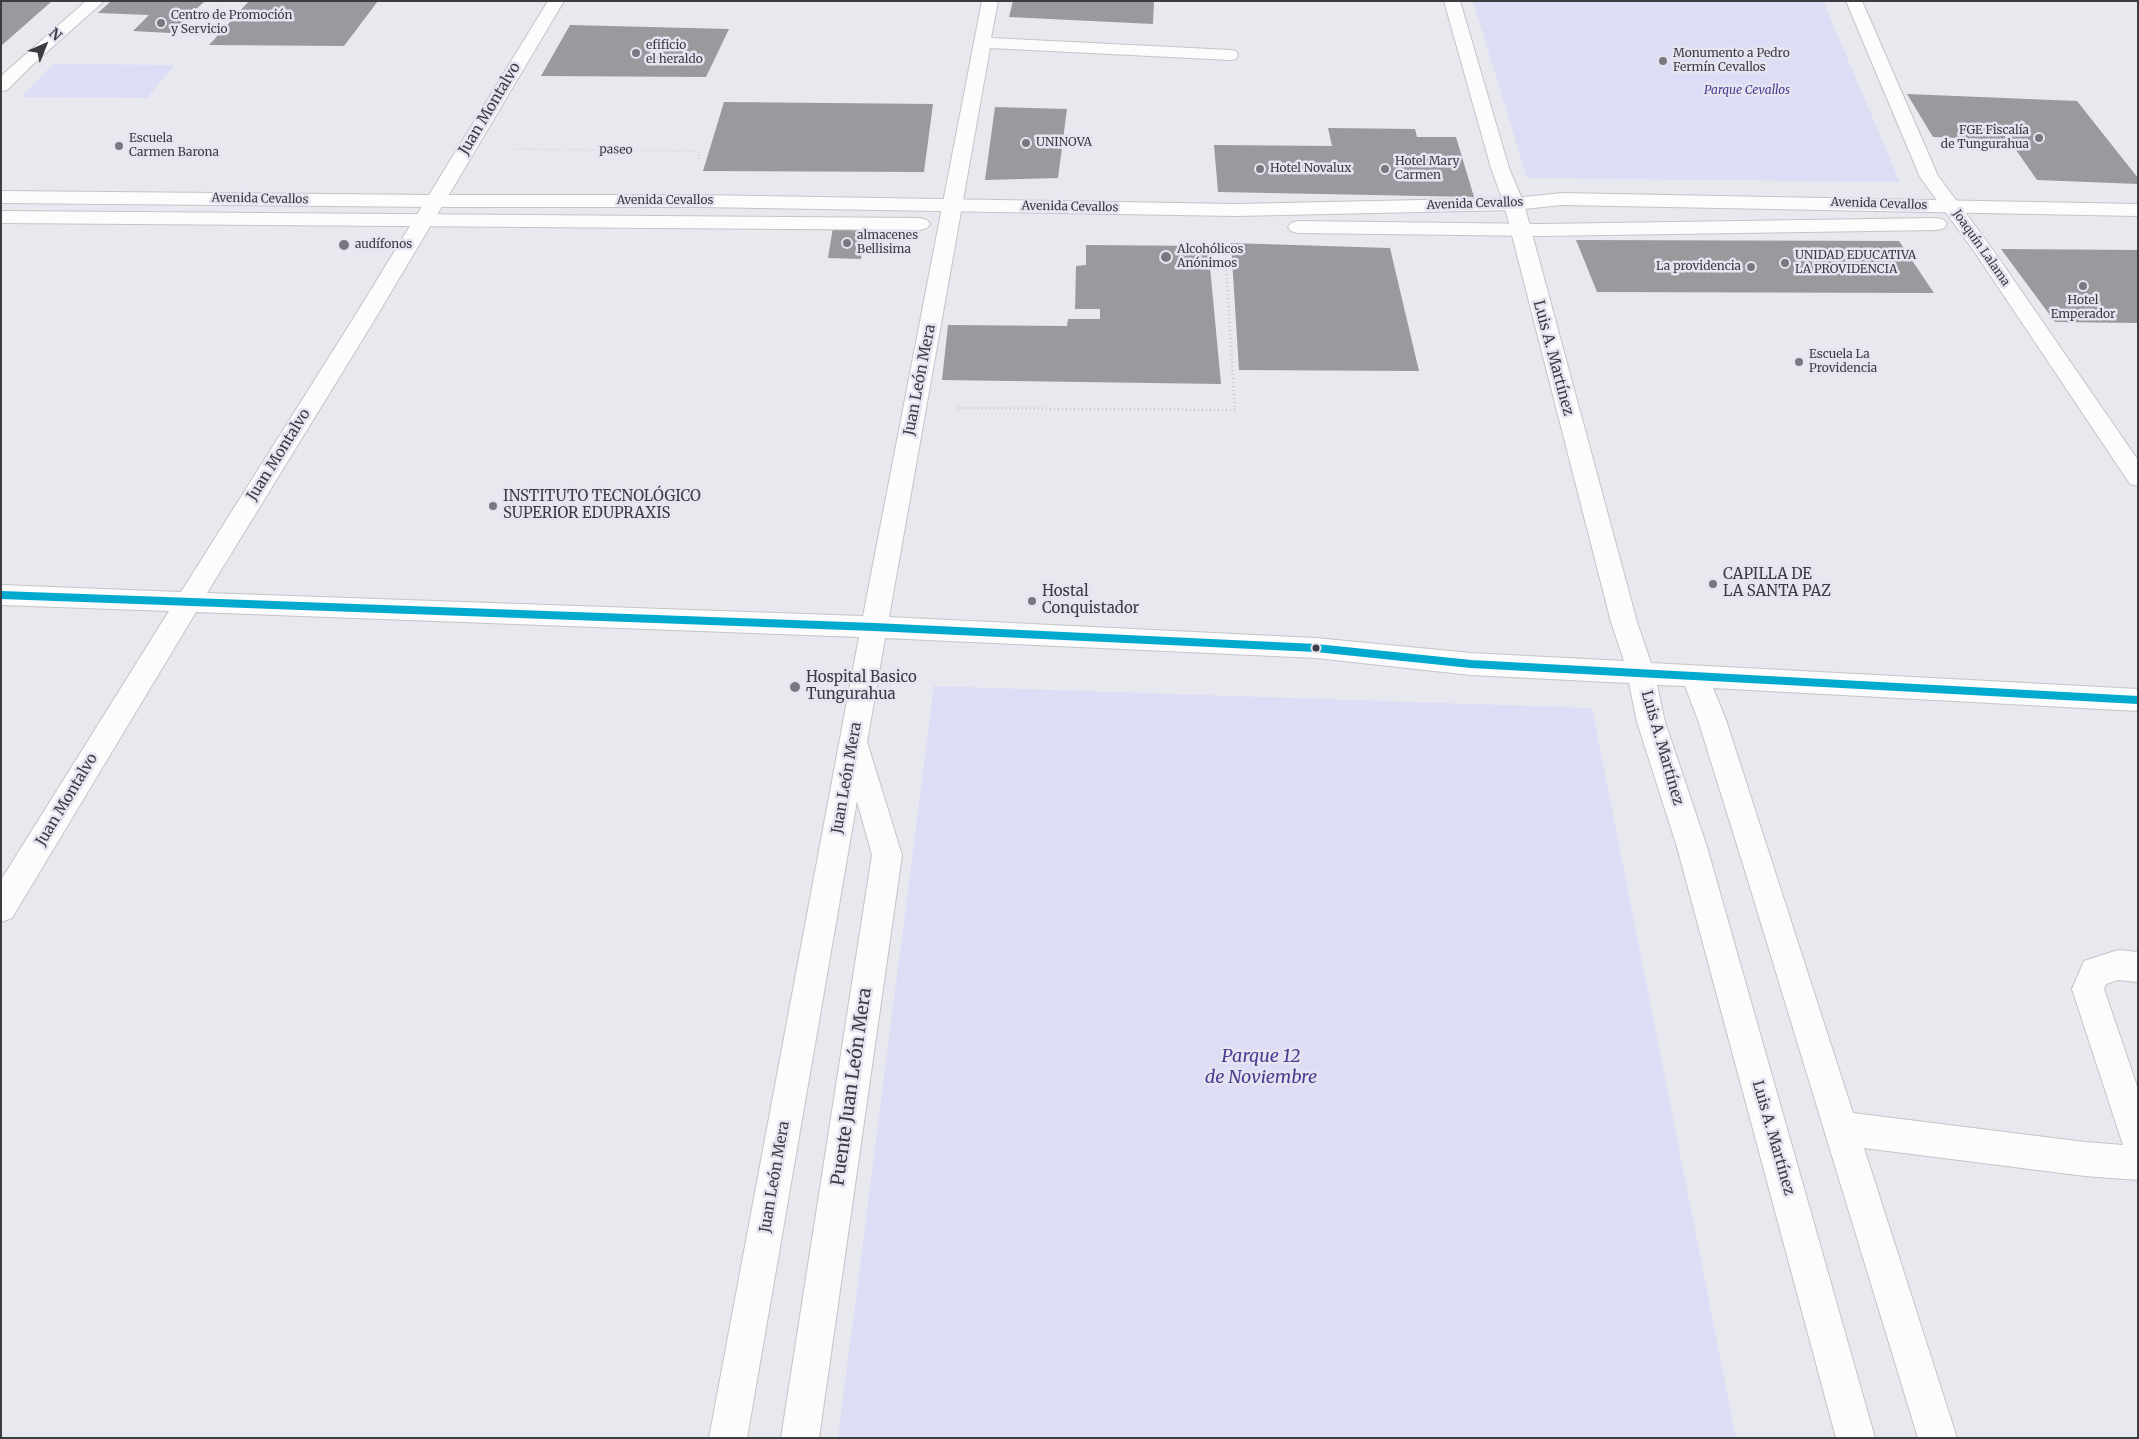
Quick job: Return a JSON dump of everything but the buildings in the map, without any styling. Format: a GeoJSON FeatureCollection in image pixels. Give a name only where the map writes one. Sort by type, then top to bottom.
{"type":"FeatureCollection","features":[{"type":"Feature","properties":{"kind":"street"},"geometry":{"type":"LineString","coordinates":[[1,86],[24,63],[96,1]]}},
{"type":"Feature","properties":{"kind":"street","name":"Juan Montalvo"},"geometry":{"type":"LineString","coordinates":[[1,908],[188,601],[430,211],[556,1]]}},
{"type":"Feature","properties":{"kind":"street","name":"Juan León Mera"},"geometry":{"type":"LineString","coordinates":[[728,1438],[915,408],[957,218],[958,167],[990,1]]}},
{"type":"Feature","properties":{"kind":"street","name":"Luis A. Martínez"},"geometry":{"type":"LineString","coordinates":[[1452,1],[1500,168],[1514,204],[1621,612],[1641,674],[1652,722],[1692,847],[1856,1438]]}},
{"type":"Feature","properties":{"kind":"street","name":"Joaquín Lalama"},"geometry":{"type":"LineString","coordinates":[[1854,1],[1929,177],[1965,224],[2138,478]]}},
{"type":"Feature","properties":{"kind":"street"},"geometry":{"type":"LineString","coordinates":[[982,43],[1230,55]]}},
{"type":"Feature","properties":{"kind":"street","name":"Avenida Cevallos"},"geometry":{"type":"LineString","coordinates":[[1,197],[430,211],[957,218],[1514,204],[1562,199],[2138,210]]}},
{"type":"Feature","properties":{"kind":"street","name":"Avenida Cevallos"},"geometry":{"type":"LineString","coordinates":[[1,217],[430,211],[700,201],[957,218]]}},
{"type":"Feature","properties":{"kind":"street","name":"Avenida Cevallos"},"geometry":{"type":"LineString","coordinates":[[1016,225],[1519,228],[1542,230],[1965,224],[2138,228]]}},
{"type":"Feature","properties":{"kind":"street"},"geometry":{"type":"LineString","coordinates":[[1,595],[874,627],[1316,648],[1471,664],[2138,700]]}},
{"type":"Feature","properties":{"kind":"street"},"geometry":{"type":"LineString","coordinates":[[1695,677],[1712,720],[1754,851],[1938,1438]]}},
{"type":"Feature","properties":{"kind":"street","name":"Puente Juan León Mera"},"geometry":{"type":"LineString","coordinates":[[800,1438],[887,855],[854,740]]}},
{"type":"Feature","properties":{"kind":"street"},"geometry":{"type":"LineString","coordinates":[[2138,967],[2118,966],[2095,972],[2088,989],[2138,1140]]}},
{"type":"Feature","properties":{"kind":"street"},"geometry":{"type":"LineString","coordinates":[[1840,1128],[2085,1159],[2138,1163]]}},
{"type":"Feature","properties":{"kind":"path","name":"paseo"},"geometry":{"type":"LineString","coordinates":[[513,149],[699,152],[700,201]]}},
{"type":"Feature","properties":{"kind":"path"},"geometry":{"type":"LineString","coordinates":[[915,408],[1235,410],[1224,226]]}},
{"type":"Feature","properties":{"kind":"green space","name":"Parque Cevallos"},"geometry":{"type":"Polygon","coordinates":[[[1473,1],[1823,1],[1900,182],[1527,178],[1473,1]]]}},
{"type":"Feature","properties":{"kind":"green space"},"geometry":{"type":"Polygon","coordinates":[[[53,64],[175,65],[147,98],[21,97],[53,64]]]}},
{"type":"Feature","properties":{"kind":"green space","name":"Parque 12 de Noviembre"},"geometry":{"type":"Polygon","coordinates":[[[934,686],[1592,708],[1736,1438],[838,1438],[934,686]]]}},
{"type":"Feature","properties":{"kind":"transit line"},"geometry":{"type":"LineString","coordinates":[[1,595],[874,627],[1316,648],[1471,664],[2138,700]]}},
{"type":"Feature","properties":{"kind":"place","name":"Centro de Promoción y Servicio"},"geometry":{"type":"Point","coordinates":[161,23]}},
{"type":"Feature","properties":{"kind":"place","name":"efificio el heraldo"},"geometry":{"type":"Point","coordinates":[636,53]}},
{"type":"Feature","properties":{"kind":"place","name":"Monumento a Pedro Fermín Cevallos"},"geometry":{"type":"Point","coordinates":[1663,61]}},
{"type":"Feature","properties":{"kind":"place","name":"FGE Fiscalía de Tungurahua"},"geometry":{"type":"Point","coordinates":[2039,138]}},
{"type":"Feature","properties":{"kind":"place","name":"UNINOVA"},"geometry":{"type":"Point","coordinates":[1026,143]}},
{"type":"Feature","properties":{"kind":"place","name":"Escuela Carmen Barona"},"geometry":{"type":"Point","coordinates":[119,146]}},
{"type":"Feature","properties":{"kind":"place","name":"Hotel Novalux"},"geometry":{"type":"Point","coordinates":[1260,169]}},
{"type":"Feature","properties":{"kind":"place","name":"Hotel Mary Carmen"},"geometry":{"type":"Point","coordinates":[1385,169]}},
{"type":"Feature","properties":{"kind":"place","name":"almacenes Bellisima"},"geometry":{"type":"Point","coordinates":[847,243]}},
{"type":"Feature","properties":{"kind":"place","name":"audífonos"},"geometry":{"type":"Point","coordinates":[344,245]}},
{"type":"Feature","properties":{"kind":"place","name":"Alcohólicos Anónimos"},"geometry":{"type":"Point","coordinates":[1166,257]}},
{"type":"Feature","properties":{"kind":"place","name":"UNIDAD EDUCATIVA LA PROVIDENCIA"},"geometry":{"type":"Point","coordinates":[1785,263]}},
{"type":"Feature","properties":{"kind":"place","name":"La providencia"},"geometry":{"type":"Point","coordinates":[1751,267]}},
{"type":"Feature","properties":{"kind":"place","name":"Hotel Emperador"},"geometry":{"type":"Point","coordinates":[2083,286]}},
{"type":"Feature","properties":{"kind":"place","name":"Escuela La Providencia"},"geometry":{"type":"Point","coordinates":[1799,362]}},
{"type":"Feature","properties":{"kind":"place","name":"INSTITUTO TECNOLÓGICO SUPERIOR EDUPRAXIS"},"geometry":{"type":"Point","coordinates":[493,506]}},
{"type":"Feature","properties":{"kind":"place","name":"CAPILLA DE LA SANTA PAZ"},"geometry":{"type":"Point","coordinates":[1713,584]}},
{"type":"Feature","properties":{"kind":"place","name":"Hostal Conquistador"},"geometry":{"type":"Point","coordinates":[1032,601]}},
{"type":"Feature","properties":{"kind":"place","name":"Hospital Basico Tungurahua"},"geometry":{"type":"Point","coordinates":[795,687]}}]}
